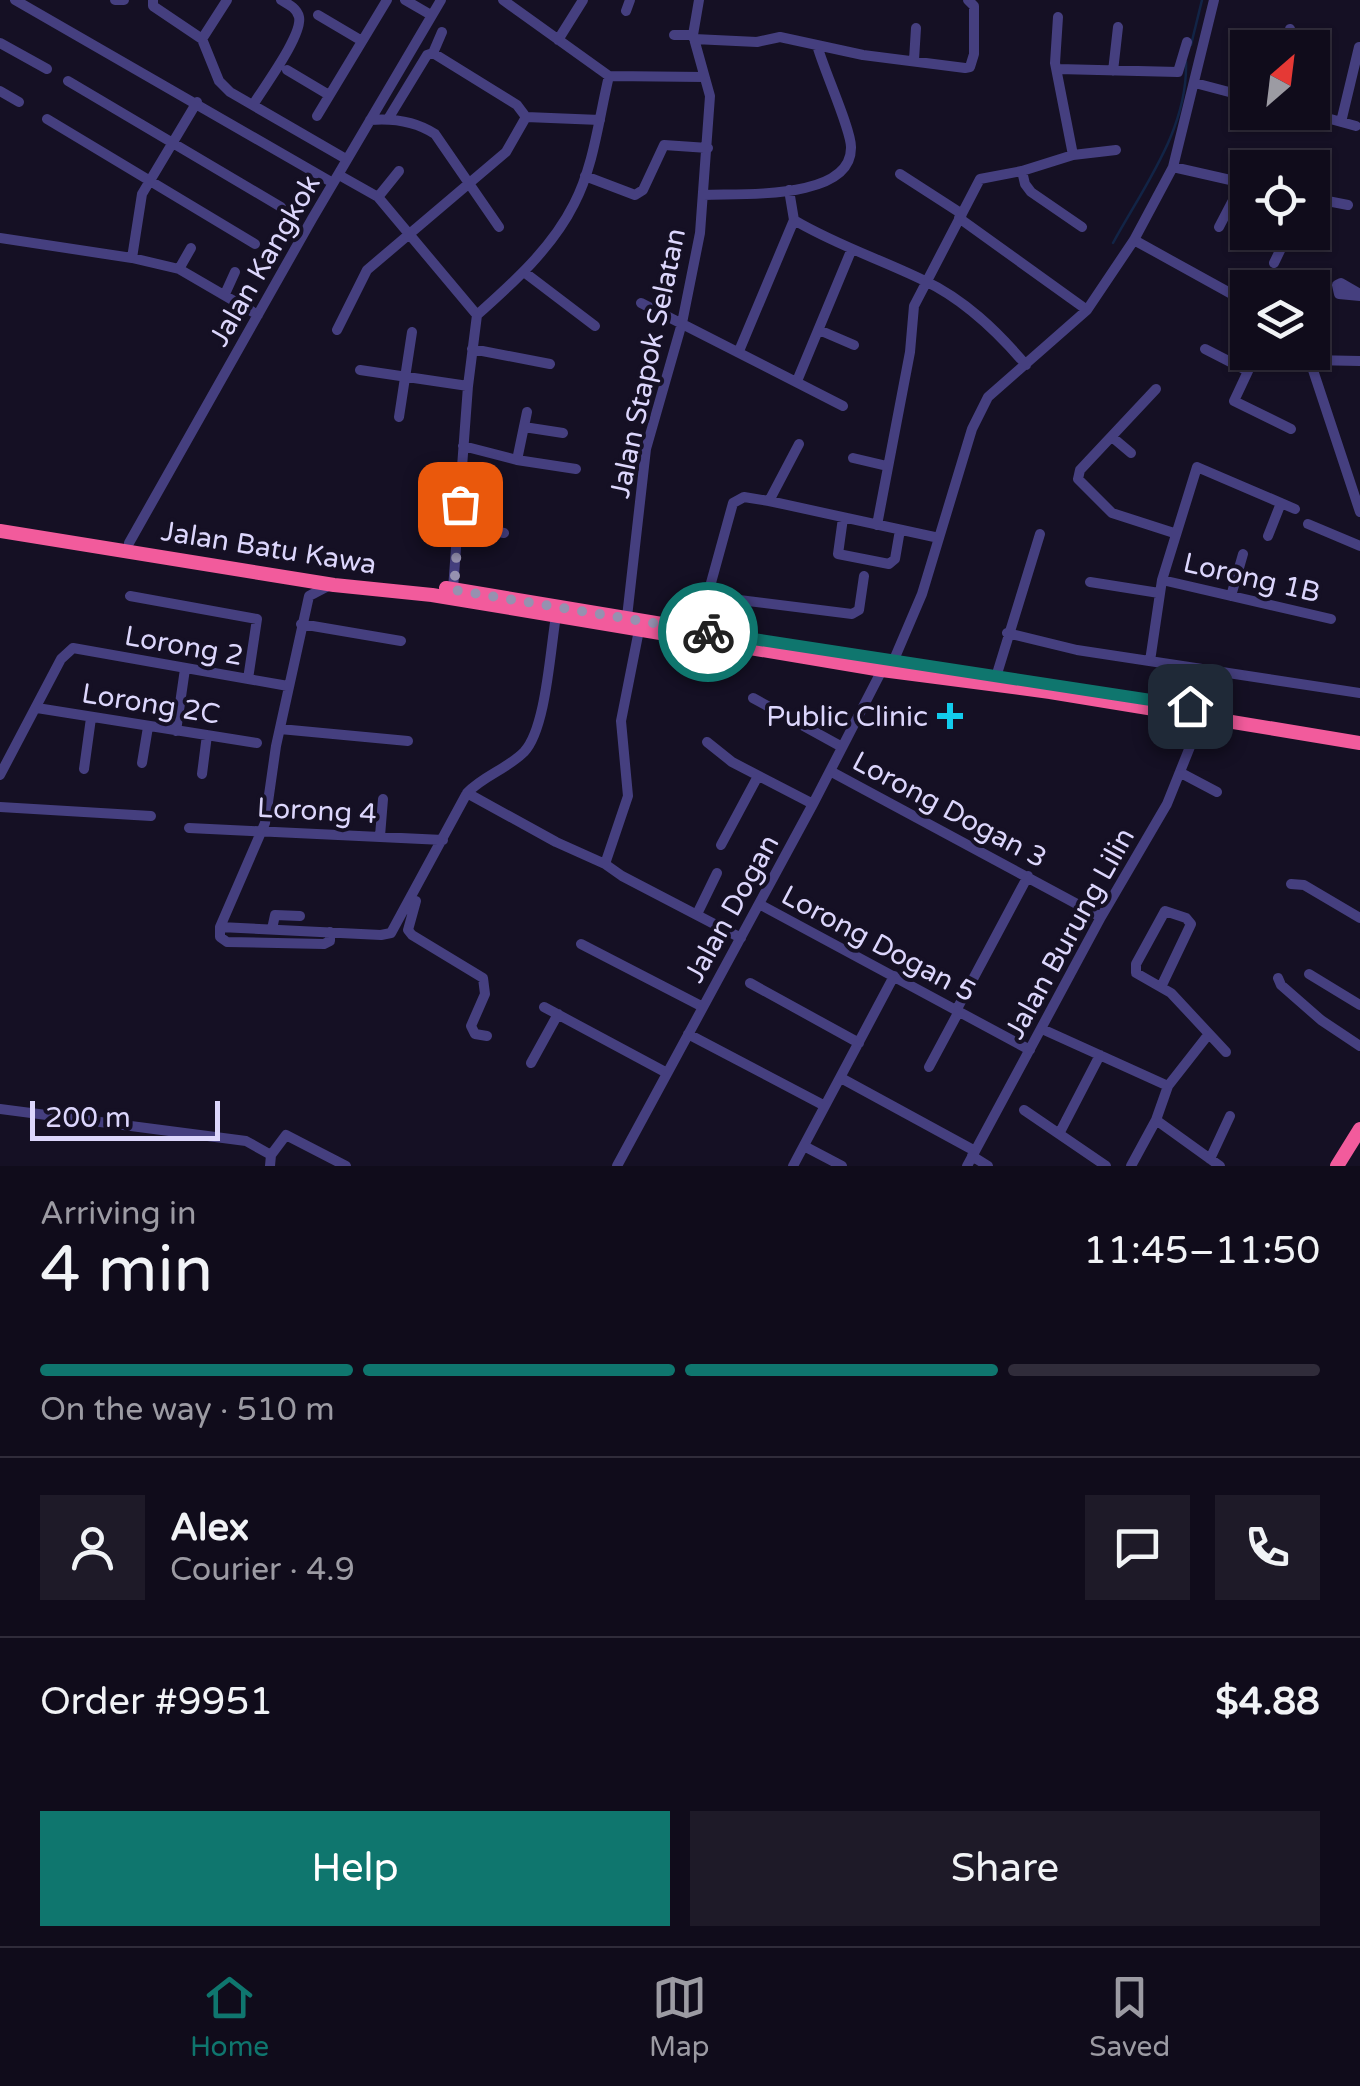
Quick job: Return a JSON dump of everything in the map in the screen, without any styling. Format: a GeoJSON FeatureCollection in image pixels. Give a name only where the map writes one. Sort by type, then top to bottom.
{"type":"FeatureCollection","features":[{"type":"Feature","properties":{"kind":"highway","name":"Jalan Batu Kawa"},"geometry":{"type":"LineString","coordinates":[[0,523],[627,618],[988,683],[1360,736]]}},
{"type":"Feature","properties":{"kind":"highway","name":"Jalan Batu Kawa"},"geometry":{"type":"LineString","coordinates":[[0,531],[639,630],[887,666],[996,677],[1360,743]]}},
{"type":"Feature","properties":{"kind":"highway"},"geometry":{"type":"LineString","coordinates":[[1337,1166],[1360,1129]]}},
{"type":"Feature","properties":{"kind":"street"},"geometry":{"type":"LineString","coordinates":[[15,0],[336,179],[378,197],[477,315]]}},
{"type":"Feature","properties":{"kind":"street"},"geometry":{"type":"LineString","coordinates":[[115,0],[124,0]]}},
{"type":"Feature","properties":{"kind":"street"},"geometry":{"type":"LineString","coordinates":[[153,0],[160,13],[202,39],[219,81],[253,106],[346,159]]}},
{"type":"Feature","properties":{"kind":"street"},"geometry":{"type":"LineString","coordinates":[[202,39],[227,0]]}},
{"type":"Feature","properties":{"kind":"street"},"geometry":{"type":"LineString","coordinates":[[253,106],[299,24],[294,8],[281,0]]}},
{"type":"Feature","properties":{"kind":"street"},"geometry":{"type":"LineString","coordinates":[[317,116],[387,0]]}},
{"type":"Feature","properties":{"kind":"street"},"geometry":{"type":"LineString","coordinates":[[405,0],[431,15]]}},
{"type":"Feature","properties":{"kind":"street","name":"Jalan Kangkok"},"geometry":{"type":"LineString","coordinates":[[129,543],[346,159],[441,0]]}},
{"type":"Feature","properties":{"kind":"street"},"geometry":{"type":"LineString","coordinates":[[558,40],[583,0]]}},
{"type":"Feature","properties":{"kind":"street","name":"Jalan Stapok Selatan"},"geometry":{"type":"LineString","coordinates":[[627,618],[646,449],[682,323],[704,195],[710,96],[694,37],[699,0]]}},
{"type":"Feature","properties":{"kind":"street"},"geometry":{"type":"LineString","coordinates":[[674,35],[757,42],[780,37],[862,55],[970,67],[974,54],[974,6],[968,0]]}},
{"type":"Feature","properties":{"kind":"street","name":"Jalan Dogan"},"geometry":{"type":"LineString","coordinates":[[617,1166],[922,594],[982,405],[1087,310],[1134,240],[1174,167],[1214,0]]}},
{"type":"Feature","properties":{"kind":"street"},"geometry":{"type":"LineString","coordinates":[[506,1],[608,76],[704,77]]}},
{"type":"Feature","properties":{"kind":"street"},"geometry":{"type":"LineString","coordinates":[[318,15],[362,41]]}},
{"type":"Feature","properties":{"kind":"street"},"geometry":{"type":"LineString","coordinates":[[1058,17],[1054,56],[1073,155]]}},
{"type":"Feature","properties":{"kind":"street"},"geometry":{"type":"LineString","coordinates":[[1113,71],[1118,27]]}},
{"type":"Feature","properties":{"kind":"street"},"geometry":{"type":"LineString","coordinates":[[914,60],[916,28]]}},
{"type":"Feature","properties":{"kind":"street"},"geometry":{"type":"LineString","coordinates":[[437,54],[442,32]]}},
{"type":"Feature","properties":{"kind":"street"},"geometry":{"type":"LineString","coordinates":[[1058,69],[1178,72],[1187,42]]}},
{"type":"Feature","properties":{"kind":"street"},"geometry":{"type":"LineString","coordinates":[[0,43],[47,69]]}},
{"type":"Feature","properties":{"kind":"street"},"geometry":{"type":"LineString","coordinates":[[704,195],[789,190],[835,178],[847,164],[852,146],[816,45]]}},
{"type":"Feature","properties":{"kind":"street"},"geometry":{"type":"LineString","coordinates":[[1341,122],[1359,47]]}},
{"type":"Feature","properties":{"kind":"street"},"geometry":{"type":"LineString","coordinates":[[388,118],[427,55],[437,54],[518,105],[526,117]]}},
{"type":"Feature","properties":{"kind":"street"},"geometry":{"type":"LineString","coordinates":[[287,70],[329,95]]}},
{"type":"Feature","properties":{"kind":"street"},"geometry":{"type":"LineString","coordinates":[[454,590],[468,386],[477,315],[524,272],[575,203],[600,120],[608,76]]}},
{"type":"Feature","properties":{"kind":"street"},"geometry":{"type":"LineString","coordinates":[[68,81],[281,206]]}},
{"type":"Feature","properties":{"kind":"street"},"geometry":{"type":"LineString","coordinates":[[1195,83],[1230,92]]}},
{"type":"Feature","properties":{"kind":"street"},"geometry":{"type":"LineString","coordinates":[[0,92],[19,102]]}},
{"type":"Feature","properties":{"kind":"street"},"geometry":{"type":"LineString","coordinates":[[132,258],[140,204],[197,102]]}},
{"type":"Feature","properties":{"kind":"street"},"geometry":{"type":"LineString","coordinates":[[526,117],[600,120]]}},
{"type":"Feature","properties":{"kind":"street"},"geometry":{"type":"LineString","coordinates":[[337,330],[367,270],[512,145],[526,117]]}},
{"type":"Feature","properties":{"kind":"street"},"geometry":{"type":"LineString","coordinates":[[370,120],[388,118],[422,124],[435,134],[499,227]]}},
{"type":"Feature","properties":{"kind":"street"},"geometry":{"type":"LineString","coordinates":[[1330,119],[1356,126]]}},
{"type":"Feature","properties":{"kind":"street"},"geometry":{"type":"LineString","coordinates":[[46,120],[255,244]]}},
{"type":"Feature","properties":{"kind":"street"},"geometry":{"type":"LineString","coordinates":[[584,176],[636,195],[643,190],[664,144],[708,148]]}},
{"type":"Feature","properties":{"kind":"street"},"geometry":{"type":"LineString","coordinates":[[877,525],[910,352],[914,306],[980,180],[1073,155],[1116,150]]}},
{"type":"Feature","properties":{"kind":"street"},"geometry":{"type":"LineString","coordinates":[[1174,167],[1230,180]]}},
{"type":"Feature","properties":{"kind":"street"},"geometry":{"type":"LineString","coordinates":[[378,197],[399,170]]}},
{"type":"Feature","properties":{"kind":"street"},"geometry":{"type":"LineString","coordinates":[[1022,171],[1031,192],[1082,228]]}},
{"type":"Feature","properties":{"kind":"street"},"geometry":{"type":"LineString","coordinates":[[900,174],[1087,310]]}},
{"type":"Feature","properties":{"kind":"street"},"geometry":{"type":"LineString","coordinates":[[738,351],[794,220],[789,190]]}},
{"type":"Feature","properties":{"kind":"street"},"geometry":{"type":"LineString","coordinates":[[1330,201],[1348,204]]}},
{"type":"Feature","properties":{"kind":"street"},"geometry":{"type":"LineString","coordinates":[[1219,228],[1230,208]]}},
{"type":"Feature","properties":{"kind":"street"},"geometry":{"type":"LineString","coordinates":[[794,220],[851,251],[926,281],[995,330],[1026,365]]}},
{"type":"Feature","properties":{"kind":"street"},"geometry":{"type":"LineString","coordinates":[[0,238],[178,269],[258,315]]}},
{"type":"Feature","properties":{"kind":"street"},"geometry":{"type":"LineString","coordinates":[[1134,240],[1230,293]]}},
{"type":"Feature","properties":{"kind":"street"},"geometry":{"type":"LineString","coordinates":[[178,269],[192,248]]}},
{"type":"Feature","properties":{"kind":"street"},"geometry":{"type":"LineString","coordinates":[[1274,263],[1280,250]]}},
{"type":"Feature","properties":{"kind":"street"},"geometry":{"type":"LineString","coordinates":[[797,381],[851,251]]}},
{"type":"Feature","properties":{"kind":"street"},"geometry":{"type":"LineString","coordinates":[[225,294],[235,272]]}},
{"type":"Feature","properties":{"kind":"street"},"geometry":{"type":"LineString","coordinates":[[524,272],[595,326]]}},
{"type":"Feature","properties":{"kind":"street"},"geometry":{"type":"LineString","coordinates":[[641,303],[843,406]]}},
{"type":"Feature","properties":{"kind":"street"},"geometry":{"type":"LineString","coordinates":[[819,330],[854,345]]}},
{"type":"Feature","properties":{"kind":"street"},"geometry":{"type":"LineString","coordinates":[[399,417],[412,332]]}},
{"type":"Feature","properties":{"kind":"street"},"geometry":{"type":"LineString","coordinates":[[472,349],[550,364]]}},
{"type":"Feature","properties":{"kind":"street"},"geometry":{"type":"LineString","coordinates":[[1205,349],[1230,361]]}},
{"type":"Feature","properties":{"kind":"street"},"geometry":{"type":"LineString","coordinates":[[1330,358],[1360,361]]}},
{"type":"Feature","properties":{"kind":"street"},"geometry":{"type":"LineString","coordinates":[[360,370],[468,386]]}},
{"type":"Feature","properties":{"kind":"street"},"geometry":{"type":"LineString","coordinates":[[1248,370],[1234,400],[1291,429]]}},
{"type":"Feature","properties":{"kind":"street"},"geometry":{"type":"LineString","coordinates":[[1314,370],[1360,512]]}},
{"type":"Feature","properties":{"kind":"street"},"geometry":{"type":"LineString","coordinates":[[1156,389],[1080,470],[1078,479],[1112,513],[1174,533]]}},
{"type":"Feature","properties":{"kind":"street"},"geometry":{"type":"LineString","coordinates":[[517,460],[527,412]]}},
{"type":"Feature","properties":{"kind":"street"},"geometry":{"type":"LineString","coordinates":[[524,427],[563,433]]}},
{"type":"Feature","properties":{"kind":"street"},"geometry":{"type":"LineString","coordinates":[[1112,437],[1130,453]]}},
{"type":"Feature","properties":{"kind":"street"},"geometry":{"type":"LineString","coordinates":[[769,501],[798,444]]}},
{"type":"Feature","properties":{"kind":"street"},"geometry":{"type":"LineString","coordinates":[[463,446],[576,469]]}},
{"type":"Feature","properties":{"kind":"street"},"geometry":{"type":"LineString","coordinates":[[853,458],[887,466]]}},
{"type":"Feature","properties":{"kind":"street","name":"Lorong 1B"},"geometry":{"type":"LineString","coordinates":[[1281,503],[1197,467],[1162,580],[1331,618]]}},
{"type":"Feature","properties":{"kind":"street"},"geometry":{"type":"LineString","coordinates":[[698,630],[733,502],[744,498],[769,501],[939,538]]}},
{"type":"Feature","properties":{"kind":"street"},"geometry":{"type":"LineString","coordinates":[[1268,536],[1281,503],[1295,509]]}},
{"type":"Feature","properties":{"kind":"street"},"geometry":{"type":"LineString","coordinates":[[843,518],[838,554],[890,564],[895,558],[900,530]]}},
{"type":"Feature","properties":{"kind":"street"},"geometry":{"type":"LineString","coordinates":[[460,524],[504,533]]}},
{"type":"Feature","properties":{"kind":"street"},"geometry":{"type":"LineString","coordinates":[[1308,524],[1360,546]]}},
{"type":"Feature","properties":{"kind":"street"},"geometry":{"type":"LineString","coordinates":[[996,677],[1040,534]]}},
{"type":"Feature","properties":{"kind":"street"},"geometry":{"type":"LineString","coordinates":[[1231,596],[1243,554]]}},
{"type":"Feature","properties":{"kind":"street"},"geometry":{"type":"LineString","coordinates":[[284,576],[301,583],[309,596]]}},
{"type":"Feature","properties":{"kind":"street"},"geometry":{"type":"LineString","coordinates":[[707,596],[852,614],[858,610],[864,576]]}},
{"type":"Feature","properties":{"kind":"street"},"geometry":{"type":"LineString","coordinates":[[1150,661],[1162,580]]}},
{"type":"Feature","properties":{"kind":"street"},"geometry":{"type":"LineString","coordinates":[[1090,582],[1159,593]]}},
{"type":"Feature","properties":{"kind":"street"},"geometry":{"type":"LineString","coordinates":[[330,932],[330,941],[324,944],[227,942],[220,937],[220,926],[262,829],[309,596],[318,588],[334,585]]}},
{"type":"Feature","properties":{"kind":"street"},"geometry":{"type":"LineString","coordinates":[[130,596],[258,619],[248,679]]}},
{"type":"Feature","properties":{"kind":"street"},"geometry":{"type":"LineString","coordinates":[[220,926],[390,933],[467,794],[521,755],[536,736],[556,616]]}},
{"type":"Feature","properties":{"kind":"street"},"geometry":{"type":"LineString","coordinates":[[301,624],[401,641]]}},
{"type":"Feature","properties":{"kind":"street"},"geometry":{"type":"LineString","coordinates":[[605,864],[628,796],[621,721],[639,630]]}},
{"type":"Feature","properties":{"kind":"street"},"geometry":{"type":"LineString","coordinates":[[1008,633],[1077,650],[1360,693]]}},
{"type":"Feature","properties":{"kind":"street","name":"Lorong 2"},"geometry":{"type":"LineString","coordinates":[[38,708],[65,653],[73,648],[288,686]]}},
{"type":"Feature","properties":{"kind":"street","name":"Jalan Burung Lilin"},"geometry":{"type":"LineString","coordinates":[[971,1158],[1101,916],[1167,804],[1181,773],[1196,712],[1196,669]]}},
{"type":"Feature","properties":{"kind":"street"},"geometry":{"type":"LineString","coordinates":[[176,730],[185,670]]}},
{"type":"Feature","properties":{"kind":"street"},"geometry":{"type":"LineString","coordinates":[[752,698],[842,746]]}},
{"type":"Feature","properties":{"kind":"street"},"geometry":{"type":"LineString","coordinates":[[2,768],[38,708]]}},
{"type":"Feature","properties":{"kind":"street","name":"Lorong 2C"},"geometry":{"type":"LineString","coordinates":[[38,708],[257,742]]}},
{"type":"Feature","properties":{"kind":"street"},"geometry":{"type":"LineString","coordinates":[[84,770],[91,718]]}},
{"type":"Feature","properties":{"kind":"street"},"geometry":{"type":"LineString","coordinates":[[142,763],[148,727]]}},
{"type":"Feature","properties":{"kind":"street"},"geometry":{"type":"LineString","coordinates":[[280,729],[408,741]]}},
{"type":"Feature","properties":{"kind":"street"},"geometry":{"type":"LineString","coordinates":[[202,774],[207,734]]}},
{"type":"Feature","properties":{"kind":"street"},"geometry":{"type":"LineString","coordinates":[[707,742],[758,776],[813,804]]}},
{"type":"Feature","properties":{"kind":"street","name":"Lorong Dogan 3"},"geometry":{"type":"LineString","coordinates":[[830,771],[1101,916]]}},
{"type":"Feature","properties":{"kind":"street"},"geometry":{"type":"LineString","coordinates":[[1181,773],[1217,792]]}},
{"type":"Feature","properties":{"kind":"street"},"geometry":{"type":"LineString","coordinates":[[721,845],[758,776]]}},
{"type":"Feature","properties":{"kind":"street"},"geometry":{"type":"LineString","coordinates":[[467,794],[741,938]]}},
{"type":"Feature","properties":{"kind":"street"},"geometry":{"type":"LineString","coordinates":[[380,836],[383,800]]}},
{"type":"Feature","properties":{"kind":"street"},"geometry":{"type":"LineString","coordinates":[[0,806],[152,816]]}},
{"type":"Feature","properties":{"kind":"street","name":"Lorong 4"},"geometry":{"type":"LineString","coordinates":[[189,828],[443,840]]}},
{"type":"Feature","properties":{"kind":"street"},"geometry":{"type":"LineString","coordinates":[[696,914],[717,873]]}},
{"type":"Feature","properties":{"kind":"street"},"geometry":{"type":"LineString","coordinates":[[929,1066],[1028,876]]}},
{"type":"Feature","properties":{"kind":"street"},"geometry":{"type":"LineString","coordinates":[[1291,884],[1304,885],[1360,918]]}},
{"type":"Feature","properties":{"kind":"street"},"geometry":{"type":"LineString","coordinates":[[417,887],[408,930],[417,940],[484,978],[485,994],[472,1026],[475,1034],[487,1036]]}},
{"type":"Feature","properties":{"kind":"street","name":"Lorong Dogan 5"},"geometry":{"type":"LineString","coordinates":[[759,904],[1030,1050]]}},
{"type":"Feature","properties":{"kind":"street"},"geometry":{"type":"LineString","coordinates":[[1166,990],[1191,924],[1186,918],[1165,911],[1134,969],[1166,990],[1226,1052]]}},
{"type":"Feature","properties":{"kind":"street"},"geometry":{"type":"LineString","coordinates":[[272,929],[275,915],[300,916]]}},
{"type":"Feature","properties":{"kind":"street"},"geometry":{"type":"LineString","coordinates":[[581,944],[703,1007]]}},
{"type":"Feature","properties":{"kind":"street"},"geometry":{"type":"LineString","coordinates":[[1309,974],[1360,1005]]}},
{"type":"Feature","properties":{"kind":"street"},"geometry":{"type":"LineString","coordinates":[[793,1166],[894,976]]}},
{"type":"Feature","properties":{"kind":"street"},"geometry":{"type":"LineString","coordinates":[[1278,978],[1321,1020],[1360,1046]]}},
{"type":"Feature","properties":{"kind":"street"},"geometry":{"type":"LineString","coordinates":[[750,984],[859,1043]]}},
{"type":"Feature","properties":{"kind":"street"},"geometry":{"type":"LineString","coordinates":[[544,1007],[668,1073]]}},
{"type":"Feature","properties":{"kind":"street"},"geometry":{"type":"LineString","coordinates":[[531,1063],[558,1014]]}},
{"type":"Feature","properties":{"kind":"street"},"geometry":{"type":"LineString","coordinates":[[1042,1029],[1168,1086]]}},
{"type":"Feature","properties":{"kind":"street"},"geometry":{"type":"LineString","coordinates":[[688,1034],[825,1106]]}},
{"type":"Feature","properties":{"kind":"street"},"geometry":{"type":"LineString","coordinates":[[1131,1166],[1156,1120],[1168,1086],[1208,1035]]}},
{"type":"Feature","properties":{"kind":"street"},"geometry":{"type":"LineString","coordinates":[[1059,1134],[1100,1055]]}},
{"type":"Feature","properties":{"kind":"street"},"geometry":{"type":"LineString","coordinates":[[841,1078],[988,1166]]}},
{"type":"Feature","properties":{"kind":"street"},"geometry":{"type":"LineString","coordinates":[[0,1110],[246,1141],[270,1160],[286,1135],[346,1166]]}},
{"type":"Feature","properties":{"kind":"street"},"geometry":{"type":"LineString","coordinates":[[1024,1110],[1106,1166]]}},
{"type":"Feature","properties":{"kind":"street"},"geometry":{"type":"LineString","coordinates":[[1156,1120],[1215,1163],[1230,1116]]}},
{"type":"Feature","properties":{"kind":"street"},"geometry":{"type":"LineString","coordinates":[[804,1146],[842,1166]]}},
{"type":"Feature","properties":{"kind":"waterway"},"geometry":{"type":"LineString","coordinates":[[1191,45],[1202,0]]}},
{"type":"Feature","properties":{"kind":"waterway"},"geometry":{"type":"LineString","coordinates":[[1113,243],[1172,134],[1185,87],[1186,62]]}},
{"type":"Feature","properties":{"kind":"way so far"},"geometry":{"type":"LineString","coordinates":[[460,504],[454,590],[708,632]]}},
{"type":"Feature","properties":{"kind":"place","name":"Public Clinic"},"geometry":{"type":"Point","coordinates":[950,716]}},
{"type":"Feature","properties":{"kind":"route"},"geometry":{"type":"LineString","coordinates":[[708,632],[1190,706]]}}]}
